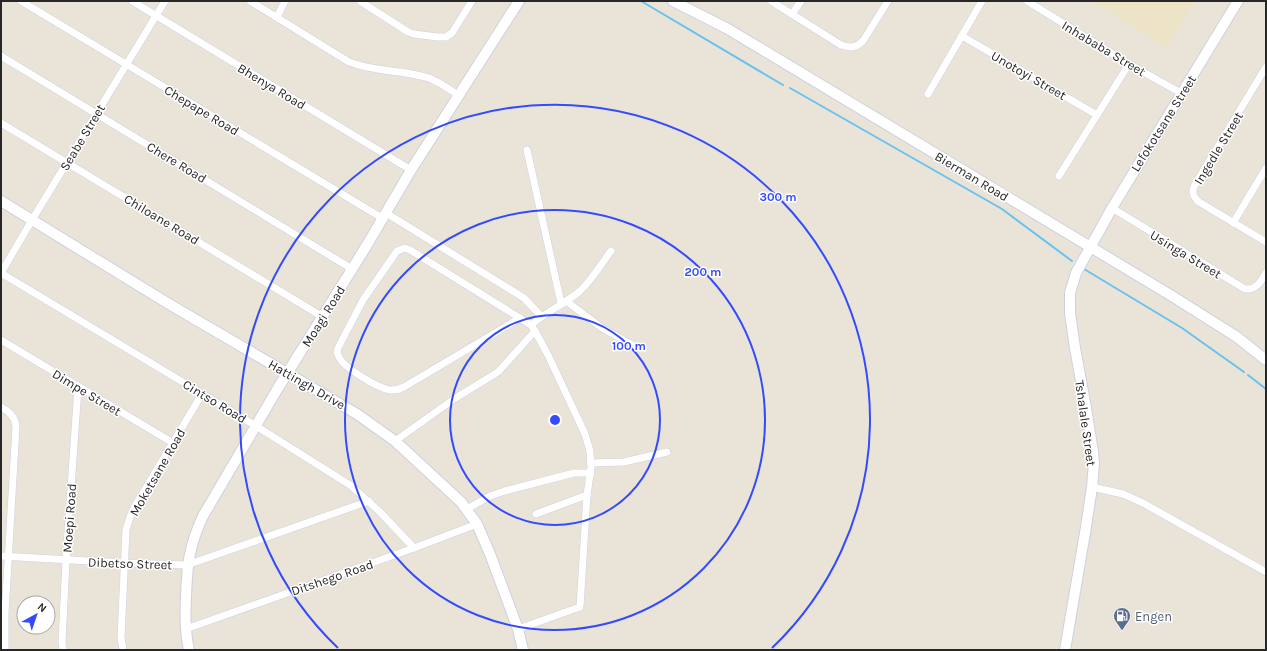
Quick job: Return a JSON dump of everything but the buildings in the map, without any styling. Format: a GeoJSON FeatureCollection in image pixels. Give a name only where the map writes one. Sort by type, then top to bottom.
{"type":"FeatureCollection","features":[{"type":"Feature","properties":{"kind":"street","name":"Chepape Road"},"geometry":{"type":"LineString","coordinates":[[21,1],[524,298],[541,316]]}},
{"type":"Feature","properties":{"kind":"street","name":"Bhenya Road"},"geometry":{"type":"LineString","coordinates":[[132,1],[411,170]]}},
{"type":"Feature","properties":{"kind":"street","name":"Seabe Street"},"geometry":{"type":"LineString","coordinates":[[1,273],[96,113],[165,1]]}},
{"type":"Feature","properties":{"kind":"street"},"geometry":{"type":"LineString","coordinates":[[250,1],[349,62],[367,68],[426,77],[442,84],[458,95]]}},
{"type":"Feature","properties":{"kind":"street"},"geometry":{"type":"LineString","coordinates":[[277,17],[285,1]]}},
{"type":"Feature","properties":{"kind":"street"},"geometry":{"type":"LineString","coordinates":[[360,1],[408,32],[443,38],[452,33],[472,1]]}},
{"type":"Feature","properties":{"kind":"street","name":"Moagi Road"},"geometry":{"type":"LineString","coordinates":[[189,650],[186,629],[187,564],[196,531],[203,516],[411,170],[519,1]]}},
{"type":"Feature","properties":{"kind":"street","name":"Bierman Road"},"geometry":{"type":"LineString","coordinates":[[673,1],[728,29],[1090,245],[1210,314],[1240,334],[1266,356]]}},
{"type":"Feature","properties":{"kind":"street","name":"Bierman Road"},"geometry":{"type":"LineString","coordinates":[[688,1],[755,40],[1214,321],[1266,360]]}},
{"type":"Feature","properties":{"kind":"street"},"geometry":{"type":"LineString","coordinates":[[771,1],[841,45],[847,47],[859,45],[864,41],[888,1]]}},
{"type":"Feature","properties":{"kind":"street"},"geometry":{"type":"LineString","coordinates":[[792,14],[801,1]]}},
{"type":"Feature","properties":{"kind":"street"},"geometry":{"type":"LineString","coordinates":[[928,94],[982,1]]}},
{"type":"Feature","properties":{"kind":"street","name":"Inhababa Street"},"geometry":{"type":"LineString","coordinates":[[1027,1],[1129,64],[1181,93]]}},
{"type":"Feature","properties":{"kind":"street","name":"Lefokotsane Street"},"geometry":{"type":"LineString","coordinates":[[1090,245],[1238,1]]}},
{"type":"Feature","properties":{"kind":"street","name":"Unotoyi Street"},"geometry":{"type":"LineString","coordinates":[[962,36],[1097,115]]}},
{"type":"Feature","properties":{"kind":"street","name":"Chere Road"},"geometry":{"type":"LineString","coordinates":[[1,56],[352,269]]}},
{"type":"Feature","properties":{"kind":"street"},"geometry":{"type":"LineString","coordinates":[[1059,176],[1129,64]]}},
{"type":"Feature","properties":{"kind":"street","name":"Ingedle Street"},"geometry":{"type":"LineString","coordinates":[[1266,67],[1192,190],[1193,196],[1199,202],[1266,242]]}},
{"type":"Feature","properties":{"kind":"street"},"geometry":{"type":"LineString","coordinates":[[1259,79],[1266,84]]}},
{"type":"Feature","properties":{"kind":"street","name":"Chiloane Road"},"geometry":{"type":"LineString","coordinates":[[1,123],[323,317]]}},
{"type":"Feature","properties":{"kind":"street"},"geometry":{"type":"LineString","coordinates":[[527,150],[563,302],[634,346]]}},
{"type":"Feature","properties":{"kind":"street"},"geometry":{"type":"LineString","coordinates":[[1233,223],[1266,168]]}},
{"type":"Feature","properties":{"kind":"street","name":"Hattingh Drive"},"geometry":{"type":"LineString","coordinates":[[1,201],[168,304],[357,414],[395,441],[455,496],[477,524],[490,554],[518,630],[523,650]]}},
{"type":"Feature","properties":{"kind":"street","name":"Usinga Street"},"geometry":{"type":"LineString","coordinates":[[1112,208],[1245,289],[1254,288],[1261,282],[1266,273]]}},
{"type":"Feature","properties":{"kind":"street","name":"Tshalale Street"},"geometry":{"type":"LineString","coordinates":[[1065,650],[1092,487],[1093,452],[1071,327],[1069,301],[1072,284],[1076,273],[1090,245]]}},
{"type":"Feature","properties":{"kind":"street"},"geometry":{"type":"LineString","coordinates":[[518,630],[580,607],[587,494],[591,463],[590,451],[585,434],[548,355],[533,328],[520,318],[410,250],[401,249],[393,255],[363,300],[340,343],[337,353],[342,362],[364,378],[385,389],[398,390],[404,388],[520,318]]}},
{"type":"Feature","properties":{"kind":"street"},"geometry":{"type":"LineString","coordinates":[[395,441],[454,399],[498,372],[541,316],[584,286],[611,251]]}},
{"type":"Feature","properties":{"kind":"street","name":"Cintso Road"},"geometry":{"type":"LineString","coordinates":[[1,273],[256,426],[345,482],[369,501],[414,548]]}},
{"type":"Feature","properties":{"kind":"street","name":"Dimpe Street"},"geometry":{"type":"LineString","coordinates":[[1,340],[173,443]]}},
{"type":"Feature","properties":{"kind":"street","name":"Moepi Road"},"geometry":{"type":"LineString","coordinates":[[63,650],[62,642],[66,560],[78,387]]}},
{"type":"Feature","properties":{"kind":"street","name":"Moketsane Road"},"geometry":{"type":"LineString","coordinates":[[123,650],[121,637],[126,530],[131,514],[202,394]]}},
{"type":"Feature","properties":{"kind":"street"},"geometry":{"type":"LineString","coordinates":[[1,407],[12,414],[16,422],[4,556],[3,614],[5,650]]}},
{"type":"Feature","properties":{"kind":"street"},"geometry":{"type":"LineString","coordinates":[[591,463],[624,462],[667,452]]}},
{"type":"Feature","properties":{"kind":"street"},"geometry":{"type":"LineString","coordinates":[[467,510],[490,496],[505,491],[574,473],[590,473]]}},
{"type":"Feature","properties":{"kind":"street"},"geometry":{"type":"LineString","coordinates":[[1092,487],[1123,494],[1143,503],[1266,572]]}},
{"type":"Feature","properties":{"kind":"street"},"geometry":{"type":"LineString","coordinates":[[536,514],[587,494]]}},
{"type":"Feature","properties":{"kind":"street"},"geometry":{"type":"LineString","coordinates":[[187,564],[369,501]]}},
{"type":"Feature","properties":{"kind":"street","name":"Ditshego Road"},"geometry":{"type":"LineString","coordinates":[[186,629],[477,524]]}},
{"type":"Feature","properties":{"kind":"street","name":"Dibetso Street"},"geometry":{"type":"LineString","coordinates":[[4,556],[124,563],[187,564]]}},
{"type":"Feature","properties":{"kind":"shaded area"},"geometry":{"type":"Polygon","coordinates":[[[1092,1],[1195,1],[1167,47],[1092,1]]]}},
{"type":"Feature","properties":{"kind":"waterway"},"geometry":{"type":"LineString","coordinates":[[641,1],[783,85]]}},
{"type":"Feature","properties":{"kind":"waterway"},"geometry":{"type":"LineString","coordinates":[[790,88],[1002,209],[1072,261]]}},
{"type":"Feature","properties":{"kind":"waterway"},"geometry":{"type":"LineString","coordinates":[[1084,269],[1182,328],[1244,372]]}},
{"type":"Feature","properties":{"kind":"waterway"},"geometry":{"type":"LineString","coordinates":[[1248,375],[1266,389]]}},
{"type":"Feature","properties":{"kind":"place","name":"Engen"},"geometry":{"type":"Point","coordinates":[1122,631]}}]}
